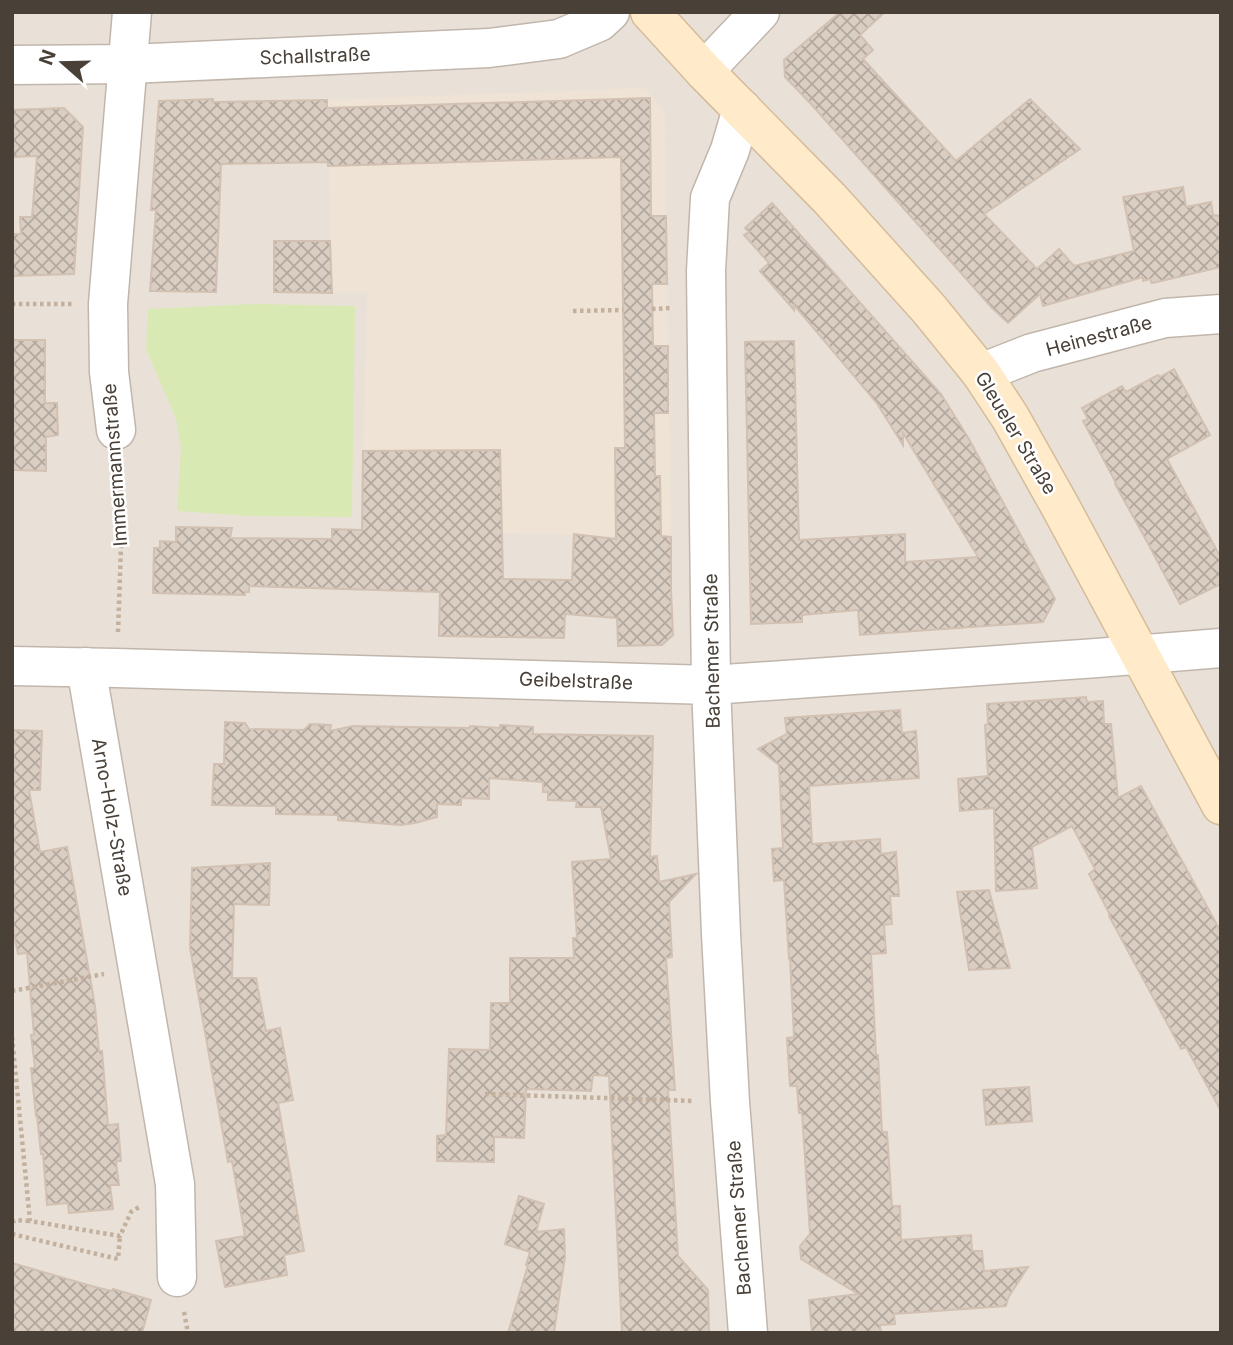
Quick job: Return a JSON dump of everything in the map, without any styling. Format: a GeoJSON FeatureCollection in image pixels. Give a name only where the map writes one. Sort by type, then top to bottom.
{"type":"FeatureCollection","features":[{"type":"Feature","properties":{"kind":"main road"},"geometry":{"type":"LineString","coordinates":[[649,12],[742,109]]}},
{"type":"Feature","properties":{"kind":"main road","name":"Gleueler Straße"},"geometry":{"type":"LineString","coordinates":[[742,109],[830,199],[929,309],[981,373],[1010,417],[1060,506],[1221,805]]}},
{"type":"Feature","properties":{"kind":"street","name":"Immermannstraße"},"geometry":{"type":"LineString","coordinates":[[116,430],[109,372],[108,304],[132,12]]}},
{"type":"Feature","properties":{"kind":"street","name":"Schallstraße"},"geometry":{"type":"LineString","coordinates":[[12,65],[129,64],[489,48],[559,39],[599,22],[610,12]]}},
{"type":"Feature","properties":{"kind":"street"},"geometry":{"type":"LineString","coordinates":[[704,71],[760,12]]}},
{"type":"Feature","properties":{"kind":"street","name":"Bachemer Straße"},"geometry":{"type":"LineString","coordinates":[[742,109],[730,150],[710,198],[706,271],[711,685],[730,1102],[748,1333]]}},
{"type":"Feature","properties":{"kind":"street","name":"Heinestraße"},"geometry":{"type":"LineString","coordinates":[[981,373],[1032,353],[1165,318],[1221,313]]}},
{"type":"Feature","properties":{"kind":"street","name":"Geibelstraße"},"geometry":{"type":"LineString","coordinates":[[12,666],[711,685],[1221,648]]}},
{"type":"Feature","properties":{"kind":"street","name":"Arno-Holz-Straße"},"geometry":{"type":"LineString","coordinates":[[101,667],[138,967],[175,1185],[177,1277]]}},
{"type":"Feature","properties":{"kind":"path"},"geometry":{"type":"LineString","coordinates":[[12,304],[108,304]]}},
{"type":"Feature","properties":{"kind":"path"},"geometry":{"type":"LineString","coordinates":[[573,311],[623,310]]}},
{"type":"Feature","properties":{"kind":"path","name":"Immermannstraße"},"geometry":{"type":"LineString","coordinates":[[101,667],[122,518],[116,430]]}},
{"type":"Feature","properties":{"kind":"path"},"geometry":{"type":"LineString","coordinates":[[12,991],[138,967]]}},
{"type":"Feature","properties":{"kind":"path"},"geometry":{"type":"LineString","coordinates":[[12,1037],[30,1221]]}},
{"type":"Feature","properties":{"kind":"path"},"geometry":{"type":"LineString","coordinates":[[485,1094],[730,1102]]}},
{"type":"Feature","properties":{"kind":"path"},"geometry":{"type":"LineString","coordinates":[[12,1234],[118,1259],[120,1236],[131,1212],[175,1185]]}},
{"type":"Feature","properties":{"kind":"path"},"geometry":{"type":"LineString","coordinates":[[12,1222],[30,1221],[120,1236]]}},
{"type":"Feature","properties":{"kind":"shaded area"},"geometry":{"type":"Polygon","coordinates":[[[12,12],[1221,12],[1221,1333],[12,1333],[12,12]]]}},
{"type":"Feature","properties":{"kind":"shaded area"},"geometry":{"type":"Polygon","coordinates":[[[645,88],[665,113],[671,537],[362,530],[367,292],[332,293],[327,100],[645,88]]]}},
{"type":"Feature","properties":{"kind":"green space"},"geometry":{"type":"Polygon","coordinates":[[[253,304],[355,306],[352,517],[250,516],[177,511],[181,448],[176,419],[146,349],[148,309],[253,304]]]}},
{"type":"Feature","properties":{"kind":"building"},"geometry":{"type":"Polygon","coordinates":[[[840,12],[885,12],[860,35],[873,50],[863,59],[956,161],[1030,99],[1080,149],[984,214],[1037,269],[1059,249],[1074,266],[1134,251],[1123,197],[1183,187],[1186,207],[1211,202],[1213,215],[1221,216],[1221,267],[1152,283],[1150,279],[1143,281],[1143,277],[1043,306],[1040,294],[1008,323],[785,77],[784,60],[840,12]]]}},
{"type":"Feature","properties":{"kind":"building"},"geometry":{"type":"Polygon","coordinates":[[[650,98],[651,216],[666,216],[667,284],[652,284],[653,346],[668,346],[668,413],[654,413],[655,476],[660,476],[661,536],[671,537],[673,635],[662,645],[618,646],[617,618],[565,614],[564,638],[439,636],[440,592],[249,586],[249,592],[245,592],[245,595],[153,593],[154,548],[160,548],[160,541],[176,542],[176,527],[232,528],[230,538],[332,539],[332,529],[362,530],[363,451],[500,450],[503,579],[572,580],[574,534],[616,539],[615,448],[625,448],[621,157],[328,166],[328,162],[221,164],[216,292],[150,291],[156,210],[151,210],[159,101],[327,100],[327,108],[650,98]]]}},
{"type":"Feature","properties":{"kind":"building"},"geometry":{"type":"Polygon","coordinates":[[[64,108],[83,127],[74,274],[12,276],[12,234],[21,234],[20,217],[32,217],[37,156],[12,157],[12,110],[64,108]]]}},
{"type":"Feature","properties":{"kind":"building"},"geometry":{"type":"Polygon","coordinates":[[[772,203],[941,394],[969,439],[1055,599],[1043,622],[860,635],[858,610],[802,615],[802,622],[751,624],[745,342],[794,341],[799,540],[905,534],[905,562],[978,557],[903,433],[903,445],[876,402],[794,305],[794,310],[760,271],[769,263],[744,235],[749,232],[745,228],[772,203]]]}},
{"type":"Feature","properties":{"kind":"building"},"geometry":{"type":"Polygon","coordinates":[[[274,241],[330,241],[332,293],[274,292],[274,241]]]}},
{"type":"Feature","properties":{"kind":"building"},"geometry":{"type":"Polygon","coordinates":[[[12,340],[45,340],[45,403],[57,403],[58,435],[46,437],[46,471],[12,470],[12,340]]]}},
{"type":"Feature","properties":{"kind":"building"},"geometry":{"type":"Polygon","coordinates":[[[1174,369],[1210,435],[1167,459],[1221,558],[1221,584],[1180,604],[1083,421],[1088,419],[1082,408],[1122,386],[1126,392],[1174,369]]]}},
{"type":"Feature","properties":{"kind":"building"},"geometry":{"type":"Polygon","coordinates":[[[1086,697],[1087,702],[1103,701],[1104,724],[1111,724],[1118,798],[1141,786],[1221,932],[1221,1111],[1186,1047],[1181,1049],[1109,916],[1089,874],[1095,869],[1072,826],[1032,847],[1037,888],[996,891],[994,808],[960,811],[958,779],[988,776],[985,725],[988,724],[987,704],[1086,697]]]}},
{"type":"Feature","properties":{"kind":"building"},"geometry":{"type":"Polygon","coordinates":[[[900,710],[902,733],[916,731],[919,778],[809,786],[812,844],[880,839],[881,854],[896,852],[899,896],[890,896],[892,924],[884,925],[886,953],[871,954],[882,1132],[887,1132],[892,1206],[900,1206],[901,1240],[971,1235],[972,1251],[982,1251],[984,1271],[1028,1267],[1008,1298],[1006,1306],[894,1314],[895,1324],[880,1325],[881,1333],[812,1333],[809,1300],[858,1294],[801,1259],[800,1246],[810,1234],[802,1113],[799,1113],[797,1086],[790,1086],[787,1038],[794,1037],[784,880],[774,881],[772,849],[783,848],[779,765],[758,749],[787,734],[785,718],[900,710]]]}},
{"type":"Feature","properties":{"kind":"building"},"geometry":{"type":"Polygon","coordinates":[[[225,722],[245,723],[249,729],[304,730],[310,724],[331,725],[330,731],[353,726],[500,728],[500,725],[533,727],[533,734],[653,736],[650,857],[657,856],[659,882],[696,874],[669,902],[672,957],[666,958],[675,1090],[668,1090],[678,1256],[708,1290],[709,1333],[622,1333],[609,1076],[593,1075],[591,1091],[526,1089],[524,1138],[494,1137],[494,1162],[437,1161],[437,1136],[446,1135],[449,1049],[490,1050],[491,1003],[510,1003],[510,958],[574,958],[573,938],[577,938],[572,862],[611,859],[601,807],[576,807],[577,801],[548,800],[548,792],[543,792],[543,782],[489,778],[489,799],[461,798],[461,805],[437,804],[437,817],[401,825],[338,820],[338,815],[276,814],[276,806],[212,805],[214,764],[224,764],[225,722]]]}},
{"type":"Feature","properties":{"kind":"building"},"geometry":{"type":"Polygon","coordinates":[[[12,730],[42,731],[40,790],[29,790],[40,852],[67,847],[95,1006],[99,1051],[102,1051],[108,1125],[118,1124],[121,1161],[116,1161],[119,1185],[110,1185],[113,1209],[69,1213],[68,1203],[47,1205],[31,1068],[35,1068],[31,1035],[34,1035],[27,953],[18,954],[12,925],[12,730]]]}},
{"type":"Feature","properties":{"kind":"building"},"geometry":{"type":"Polygon","coordinates":[[[270,863],[269,905],[234,904],[232,978],[256,978],[266,1031],[280,1028],[293,1100],[278,1103],[304,1251],[284,1255],[287,1275],[225,1287],[216,1241],[245,1236],[232,1161],[228,1162],[190,948],[192,868],[270,863]]]}},
{"type":"Feature","properties":{"kind":"building"},"geometry":{"type":"Polygon","coordinates":[[[989,890],[1010,968],[969,970],[957,892],[989,890]]]}},
{"type":"Feature","properties":{"kind":"building"},"geometry":{"type":"Polygon","coordinates":[[[1029,1087],[1032,1121],[986,1125],[983,1090],[1029,1087]]]}},
{"type":"Feature","properties":{"kind":"building"},"geometry":{"type":"Polygon","coordinates":[[[519,1196],[544,1204],[536,1232],[564,1229],[565,1257],[554,1333],[508,1333],[530,1252],[505,1244],[519,1196]]]}},
{"type":"Feature","properties":{"kind":"building"},"geometry":{"type":"Polygon","coordinates":[[[12,1263],[151,1300],[142,1333],[12,1333],[12,1263]]]}}]}
